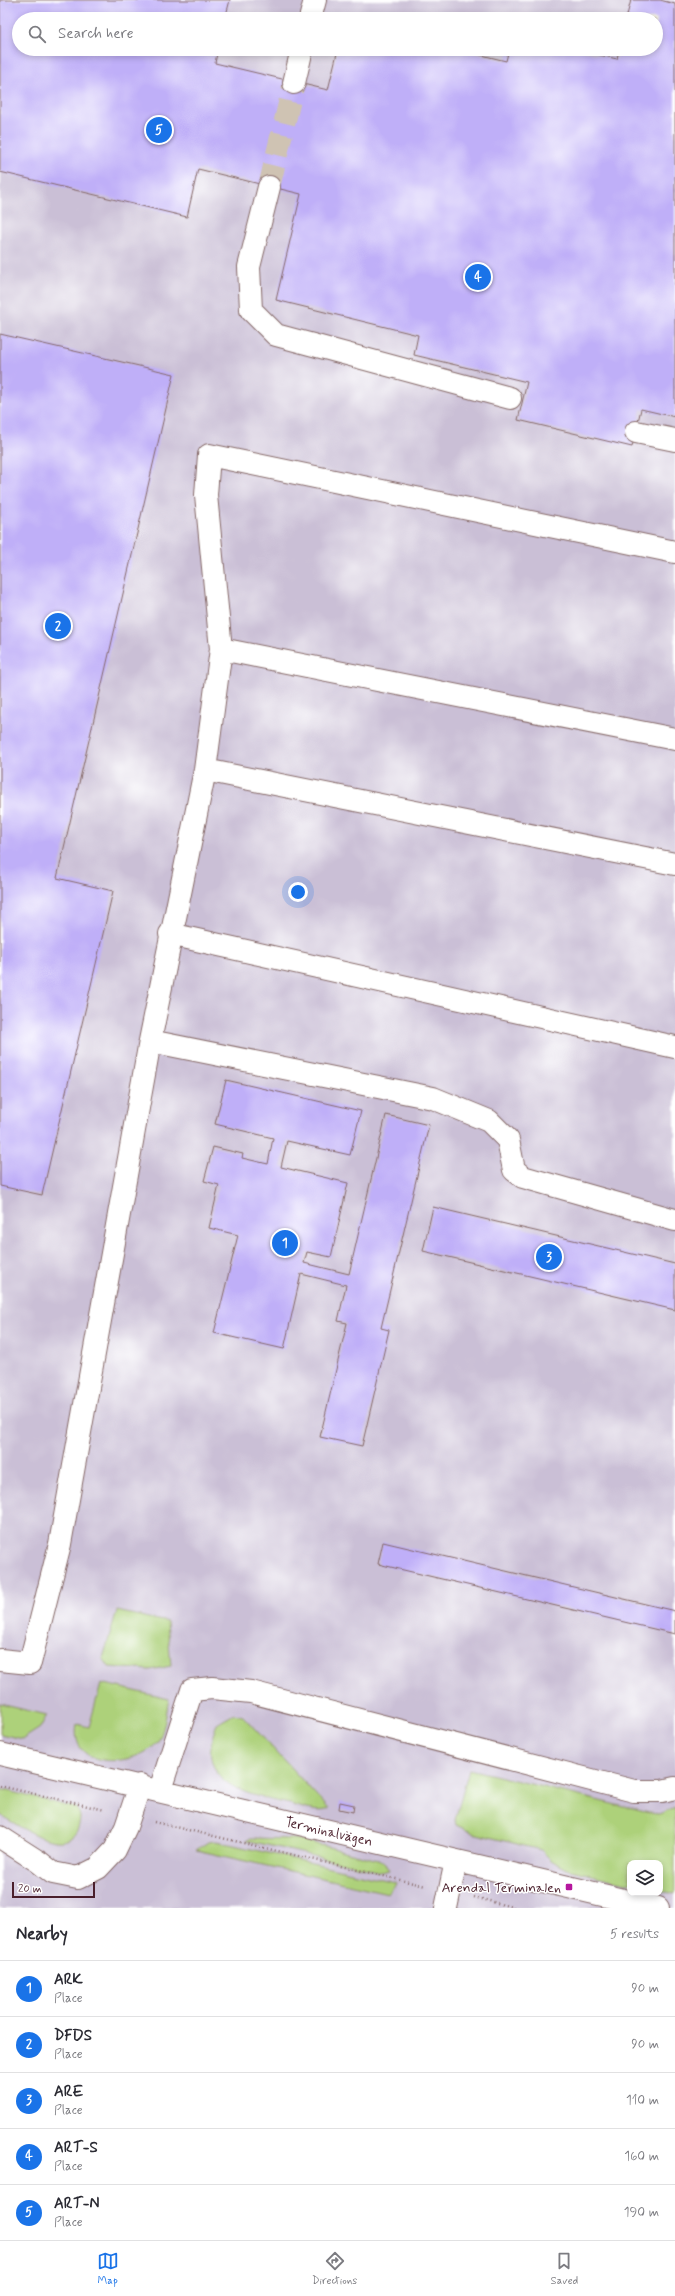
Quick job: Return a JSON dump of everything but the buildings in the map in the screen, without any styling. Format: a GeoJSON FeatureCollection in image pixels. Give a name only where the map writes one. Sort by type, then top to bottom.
{"type":"FeatureCollection","features":[{"type":"Feature","properties":{"kind":"street"},"geometry":{"type":"LineString","coordinates":[[311,12],[314,0]]}},
{"type":"Feature","properties":{"kind":"street"},"geometry":{"type":"LineString","coordinates":[[294,83],[300,56]]}},
{"type":"Feature","properties":{"kind":"street"},"geometry":{"type":"LineString","coordinates":[[270,187],[249,267],[251,310],[276,335],[510,398]]}},
{"type":"Feature","properties":{"kind":"street"},"geometry":{"type":"LineString","coordinates":[[636,432],[675,440]]}},
{"type":"Feature","properties":{"kind":"street"},"geometry":{"type":"LineString","coordinates":[[0,1660],[30,1663],[60,1544],[150,1041],[170,934],[204,770],[221,649],[206,495],[210,455],[675,552]]}},
{"type":"Feature","properties":{"kind":"street"},"geometry":{"type":"LineString","coordinates":[[221,649],[675,739]]}},
{"type":"Feature","properties":{"kind":"street"},"geometry":{"type":"LineString","coordinates":[[204,770],[675,864]]}},
{"type":"Feature","properties":{"kind":"street"},"geometry":{"type":"LineString","coordinates":[[170,934],[675,1047]]}},
{"type":"Feature","properties":{"kind":"street"},"geometry":{"type":"LineString","coordinates":[[150,1041],[434,1098],[489,1121],[508,1140],[514,1170],[523,1177],[675,1220]]}},
{"type":"Feature","properties":{"kind":"street"},"geometry":{"type":"LineString","coordinates":[[0,1838],[53,1872],[78,1878],[98,1868],[115,1850],[130,1816],[150,1788],[192,1690],[212,1688],[251,1692],[634,1791],[662,1791],[675,1788]]}},
{"type":"Feature","properties":{"kind":"street","name":"Terminalvägen"},"geometry":{"type":"LineString","coordinates":[[0,1754],[653,1907]]}},
{"type":"Feature","properties":{"kind":"street"},"geometry":{"type":"LineString","coordinates":[[448,1900],[456,1861]]}},
{"type":"Feature","properties":{"kind":"path"},"geometry":{"type":"LineString","coordinates":[[0,1786],[130,1816],[448,1900],[516,1908]]}},
{"type":"Feature","properties":{"kind":"shaded area"},"geometry":{"type":"Polygon","coordinates":[[[0,0],[675,0],[675,1908],[0,1908],[0,0]]]}},
{"type":"Feature","properties":{"kind":"green space"},"geometry":{"type":"Polygon","coordinates":[[[117,1611],[167,1622],[171,1666],[150,1670],[109,1667],[103,1658],[117,1611]]]}},
{"type":"Feature","properties":{"kind":"green space"},"geometry":{"type":"Polygon","coordinates":[[[101,1683],[169,1699],[163,1729],[159,1739],[156,1744],[146,1752],[119,1760],[105,1760],[92,1757],[82,1750],[77,1739],[77,1724],[89,1727],[101,1683]]]}},
{"type":"Feature","properties":{"kind":"green space"},"geometry":{"type":"Polygon","coordinates":[[[0,1704],[47,1715],[40,1728],[23,1739],[0,1734],[0,1704]]]}},
{"type":"Feature","properties":{"kind":"green space"},"geometry":{"type":"Polygon","coordinates":[[[234,1714],[243,1716],[329,1809],[320,1811],[310,1810],[256,1796],[227,1783],[217,1773],[212,1760],[211,1744],[217,1724],[234,1714]]]}},
{"type":"Feature","properties":{"kind":"green space"},"geometry":{"type":"Polygon","coordinates":[[[469,1769],[649,1813],[659,1814],[675,1807],[675,1894],[663,1892],[663,1860],[627,1860],[627,1883],[566,1869],[551,1860],[541,1850],[473,1833],[456,1825],[455,1820],[469,1769]]]}},
{"type":"Feature","properties":{"kind":"green space"},"geometry":{"type":"Polygon","coordinates":[[[0,1789],[76,1808],[80,1817],[78,1828],[72,1837],[63,1841],[53,1841],[29,1832],[0,1815],[0,1789]]]}},
{"type":"Feature","properties":{"kind":"green space"},"geometry":{"type":"Polygon","coordinates":[[[249,1838],[298,1839],[378,1860],[385,1863],[389,1870],[381,1872],[246,1840],[249,1838]]]}},
{"type":"Feature","properties":{"kind":"green space"},"geometry":{"type":"Polygon","coordinates":[[[216,1841],[395,1882],[396,1884],[388,1893],[196,1850],[208,1842],[216,1841]]]}},
{"type":"Feature","properties":{"kind":"tunnel"},"geometry":{"type":"LineString","coordinates":[[269,187],[294,83]]}},
{"type":"Feature","properties":{"kind":"place","name":"ART-N"},"geometry":{"type":"Point","coordinates":[159,130]}},
{"type":"Feature","properties":{"kind":"place","name":"ART-S"},"geometry":{"type":"Point","coordinates":[478,277]}},
{"type":"Feature","properties":{"kind":"place","name":"DFDS"},"geometry":{"type":"Point","coordinates":[58,626]}},
{"type":"Feature","properties":{"kind":"place","name":"ARK"},"geometry":{"type":"Point","coordinates":[285,1243]}},
{"type":"Feature","properties":{"kind":"place","name":"ARE"},"geometry":{"type":"Point","coordinates":[549,1257]}},
{"type":"Feature","properties":{"kind":"place","name":"Arendal Terminalen"},"geometry":{"type":"Point","coordinates":[569,1887]}}]}
